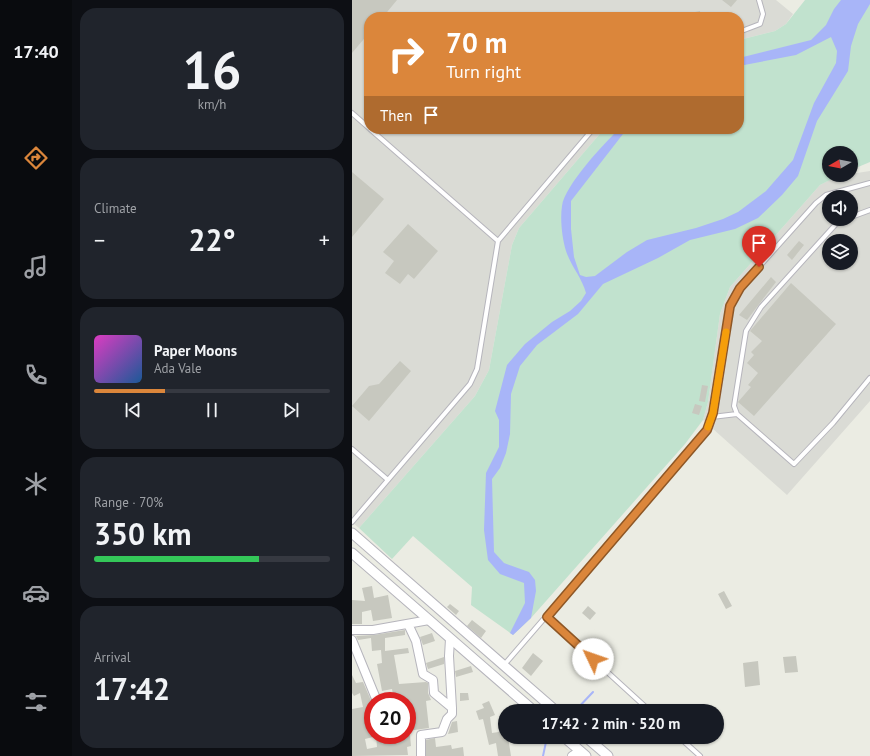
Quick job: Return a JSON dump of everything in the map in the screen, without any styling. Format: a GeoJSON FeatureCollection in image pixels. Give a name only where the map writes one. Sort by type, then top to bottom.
{"type":"FeatureCollection","features":[{"type":"Feature","properties":{"kind":"street"},"geometry":{"type":"LineString","coordinates":[[352,532],[548,704]]}},
{"type":"Feature","properties":{"kind":"street"},"geometry":{"type":"LineString","coordinates":[[352,553],[526,704]]}},
{"type":"Feature","properties":{"kind":"street"},"geometry":{"type":"LineString","coordinates":[[352,630],[373,630],[430,620],[439,609]]}},
{"type":"Feature","properties":{"kind":"street"},"geometry":{"type":"LineString","coordinates":[[408,624],[416,641],[423,674],[433,680],[434,693],[452,708]]}},
{"type":"Feature","properties":{"kind":"street"},"geometry":{"type":"LineString","coordinates":[[421,756],[421,735],[442,732],[447,719],[452,714],[449,656],[450,639]]}},
{"type":"Feature","properties":{"kind":"street"},"geometry":{"type":"LineString","coordinates":[[352,640],[373,692]]}},
{"type":"Feature","properties":{"kind":"street"},"geometry":{"type":"LineString","coordinates":[[494,677],[504,665]]}},
{"type":"Feature","properties":{"kind":"street"},"geometry":{"type":"LineString","coordinates":[[570,744],[579,754]]}},
{"type":"Feature","properties":{"kind":"street"},"geometry":{"type":"LineString","coordinates":[[594,744],[608,756]]}},
{"type":"Feature","properties":{"kind":"lane"},"geometry":{"type":"LineString","coordinates":[[744,30],[760,24],[763,14],[759,0]]}},
{"type":"Feature","properties":{"kind":"lane"},"geometry":{"type":"LineString","coordinates":[[352,113],[364,123]]}},
{"type":"Feature","properties":{"kind":"lane"},"geometry":{"type":"LineString","coordinates":[[377,134],[498,241]]}},
{"type":"Feature","properties":{"kind":"lane"},"geometry":{"type":"LineString","coordinates":[[352,522],[470,384],[477,369],[498,241],[589,134]]}},
{"type":"Feature","properties":{"kind":"lane"},"geometry":{"type":"LineString","coordinates":[[504,665],[707,430],[712,417],[730,306],[740,288],[816,203],[826,196],[870,183]]}},
{"type":"Feature","properties":{"kind":"lane"},"geometry":{"type":"LineString","coordinates":[[858,214],[870,210]]}},
{"type":"Feature","properties":{"kind":"lane"},"geometry":{"type":"LineString","coordinates":[[834,226],[761,308],[746,331],[734,406],[737,414],[794,464],[833,423],[870,378]]}},
{"type":"Feature","properties":{"kind":"lane"},"geometry":{"type":"LineString","coordinates":[[712,417],[737,414]]}},
{"type":"Feature","properties":{"kind":"lane"},"geometry":{"type":"LineString","coordinates":[[352,449],[388,480]]}},
{"type":"Feature","properties":{"kind":"lane"},"geometry":{"type":"LineString","coordinates":[[547,617],[642,704]]}},
{"type":"Feature","properties":{"kind":"lane"},"geometry":{"type":"LineString","coordinates":[[687,744],[700,756]]}},
{"type":"Feature","properties":{"kind":"shaded area"},"geometry":{"type":"Polygon","coordinates":[[[352,0],[776,0],[793,14],[786,24],[775,31],[744,39],[744,12],[364,12],[364,134],[600,134],[519,228],[512,245],[489,370],[475,396],[359,528],[352,522],[352,0]]]}},
{"type":"Feature","properties":{"kind":"shaded area"},"geometry":{"type":"Polygon","coordinates":[[[870,171],[870,401],[787,495],[703,420],[708,402],[720,314],[730,287],[820,185],[826,182],[858,182],[858,173],[870,171]]]}},
{"type":"Feature","properties":{"kind":"green space"},"geometry":{"type":"Polygon","coordinates":[[[805,0],[870,0],[870,162],[858,167],[858,146],[822,146],[822,182],[826,182],[820,185],[730,287],[720,314],[708,402],[703,420],[685,444],[531,618],[513,635],[471,605],[472,587],[413,536],[392,559],[359,528],[475,396],[489,370],[512,245],[519,228],[600,134],[744,134],[744,39],[775,31],[786,24],[805,0]]]}},
{"type":"Feature","properties":{"kind":"water"},"geometry":{"type":"Polygon","coordinates":[[[841,0],[870,0],[870,4],[858,24],[851,46],[848,71],[817,121],[798,176],[782,195],[758,218],[735,229],[690,240],[658,258],[603,284],[578,314],[537,345],[520,366],[511,394],[510,434],[506,453],[500,468],[492,479],[494,552],[504,563],[529,572],[535,580],[536,591],[531,618],[513,635],[510,633],[525,603],[524,583],[500,574],[488,560],[484,530],[486,473],[499,447],[499,420],[495,411],[507,365],[525,344],[552,322],[570,311],[581,301],[586,293],[582,282],[568,256],[562,228],[562,206],[570,187],[603,145],[614,134],[623,134],[571,201],[571,229],[574,257],[580,275],[586,277],[595,276],[627,252],[647,240],[696,228],[723,219],[738,212],[766,191],[793,160],[814,103],[836,63],[837,51],[831,37],[796,55],[744,65],[744,57],[811,40],[826,25],[834,9],[841,0]]]}},
{"type":"Feature","properties":{"kind":"building"},"geometry":{"type":"Polygon","coordinates":[[[352,0],[397,0],[387,12],[364,12],[364,39],[352,53],[352,0]]]}},
{"type":"Feature","properties":{"kind":"building"},"geometry":{"type":"Polygon","coordinates":[[[722,0],[737,0],[731,7],[722,0]]]}},
{"type":"Feature","properties":{"kind":"building"},"geometry":{"type":"Polygon","coordinates":[[[352,172],[384,199],[352,237],[352,172]]]}},
{"type":"Feature","properties":{"kind":"building"},"geometry":{"type":"Polygon","coordinates":[[[408,224],[438,251],[414,279],[408,274],[400,284],[385,273],[394,261],[383,252],[408,224]]]}},
{"type":"Feature","properties":{"kind":"building"},"geometry":{"type":"Polygon","coordinates":[[[799,241],[804,245],[792,260],[787,255],[799,241]]]}},
{"type":"Feature","properties":{"kind":"building"},"geometry":{"type":"Polygon","coordinates":[[[771,277],[776,282],[747,320],[739,315],[771,277]]]}},
{"type":"Feature","properties":{"kind":"building"},"geometry":{"type":"Polygon","coordinates":[[[791,283],[836,324],[754,416],[738,402],[751,387],[748,385],[758,373],[747,363],[754,355],[751,352],[762,341],[750,331],[791,283]]]}},
{"type":"Feature","properties":{"kind":"building"},"geometry":{"type":"Polygon","coordinates":[[[400,361],[411,371],[369,421],[352,406],[369,386],[379,384],[400,361]]]}},
{"type":"Feature","properties":{"kind":"building"},"geometry":{"type":"Polygon","coordinates":[[[702,385],[708,386],[705,402],[699,401],[702,385]]]}},
{"type":"Feature","properties":{"kind":"building"},"geometry":{"type":"Polygon","coordinates":[[[695,404],[702,406],[699,415],[692,413],[695,404]]]}},
{"type":"Feature","properties":{"kind":"building"},"geometry":{"type":"Polygon","coordinates":[[[372,586],[374,598],[388,595],[392,618],[373,621],[371,610],[362,612],[362,624],[352,624],[352,600],[365,601],[362,588],[372,586]]]}},
{"type":"Feature","properties":{"kind":"building"},"geometry":{"type":"Polygon","coordinates":[[[724,591],[732,606],[726,609],[718,594],[724,591]]]}},
{"type":"Feature","properties":{"kind":"building"},"geometry":{"type":"Polygon","coordinates":[[[450,604],[459,611],[456,615],[447,607],[450,604]]]}},
{"type":"Feature","properties":{"kind":"building"},"geometry":{"type":"Polygon","coordinates":[[[588,606],[596,613],[590,620],[582,613],[588,606]]]}},
{"type":"Feature","properties":{"kind":"building"},"geometry":{"type":"Polygon","coordinates":[[[472,620],[486,631],[481,638],[467,626],[472,620]]]}},
{"type":"Feature","properties":{"kind":"building"},"geometry":{"type":"Polygon","coordinates":[[[405,630],[405,635],[385,638],[385,651],[408,648],[409,653],[394,655],[399,684],[428,683],[428,693],[431,700],[426,701],[429,728],[416,730],[416,692],[392,692],[392,689],[382,691],[377,664],[382,663],[381,650],[372,651],[371,638],[358,640],[356,636],[405,630]]]}},
{"type":"Feature","properties":{"kind":"building"},"geometry":{"type":"Polygon","coordinates":[[[432,633],[435,641],[423,645],[420,637],[432,633]]]}},
{"type":"Feature","properties":{"kind":"building"},"geometry":{"type":"Polygon","coordinates":[[[533,653],[543,661],[531,676],[522,668],[533,653]]]}},
{"type":"Feature","properties":{"kind":"building"},"geometry":{"type":"Polygon","coordinates":[[[796,656],[798,672],[785,673],[783,657],[796,656]]]}},
{"type":"Feature","properties":{"kind":"building"},"geometry":{"type":"Polygon","coordinates":[[[444,657],[444,664],[428,669],[426,663],[444,657]]]}},
{"type":"Feature","properties":{"kind":"building"},"geometry":{"type":"Polygon","coordinates":[[[758,661],[760,685],[745,687],[743,663],[758,661]]]}},
{"type":"Feature","properties":{"kind":"building"},"geometry":{"type":"Polygon","coordinates":[[[471,666],[473,672],[456,677],[455,671],[471,666]]]}},
{"type":"Feature","properties":{"kind":"building"},"geometry":{"type":"Polygon","coordinates":[[[352,675],[356,683],[363,682],[367,692],[364,692],[364,744],[366,744],[367,749],[377,747],[377,744],[411,744],[411,746],[407,747],[408,755],[352,756],[352,709],[363,707],[360,693],[354,696],[352,693],[352,675]]]}},
{"type":"Feature","properties":{"kind":"building"},"geometry":{"type":"Polygon","coordinates":[[[460,693],[468,693],[469,700],[460,701],[460,693]]]}},
{"type":"Feature","properties":{"kind":"building"},"geometry":{"type":"Polygon","coordinates":[[[489,701],[495,715],[490,717],[492,733],[498,732],[498,744],[509,744],[511,756],[498,756],[496,743],[489,745],[483,719],[479,720],[476,711],[484,708],[482,704],[489,701]]]}},
{"type":"Feature","properties":{"kind":"building"},"geometry":{"type":"Polygon","coordinates":[[[457,721],[458,732],[448,734],[452,722],[457,721]]]}},
{"type":"Feature","properties":{"kind":"building"},"geometry":{"type":"Polygon","coordinates":[[[435,738],[436,747],[451,745],[452,749],[463,747],[464,756],[426,756],[426,740],[435,738]]]}},
{"type":"Feature","properties":{"kind":"waterway"},"geometry":{"type":"LineString","coordinates":[[582,704],[593,692]]}},
{"type":"Feature","properties":{"kind":"waterway"},"geometry":{"type":"LineString","coordinates":[[543,756],[546,744]]}},
{"type":"Feature","properties":{"kind":"slow traffic"},"geometry":{"type":"LineString","coordinates":[[708,427],[713,413],[726,332]]}},
{"type":"Feature","properties":{"kind":"route"},"geometry":{"type":"LineString","coordinates":[[593,659],[547,617],[707,430],[713,413],[730,306],[740,288],[759,267]]}}]}
